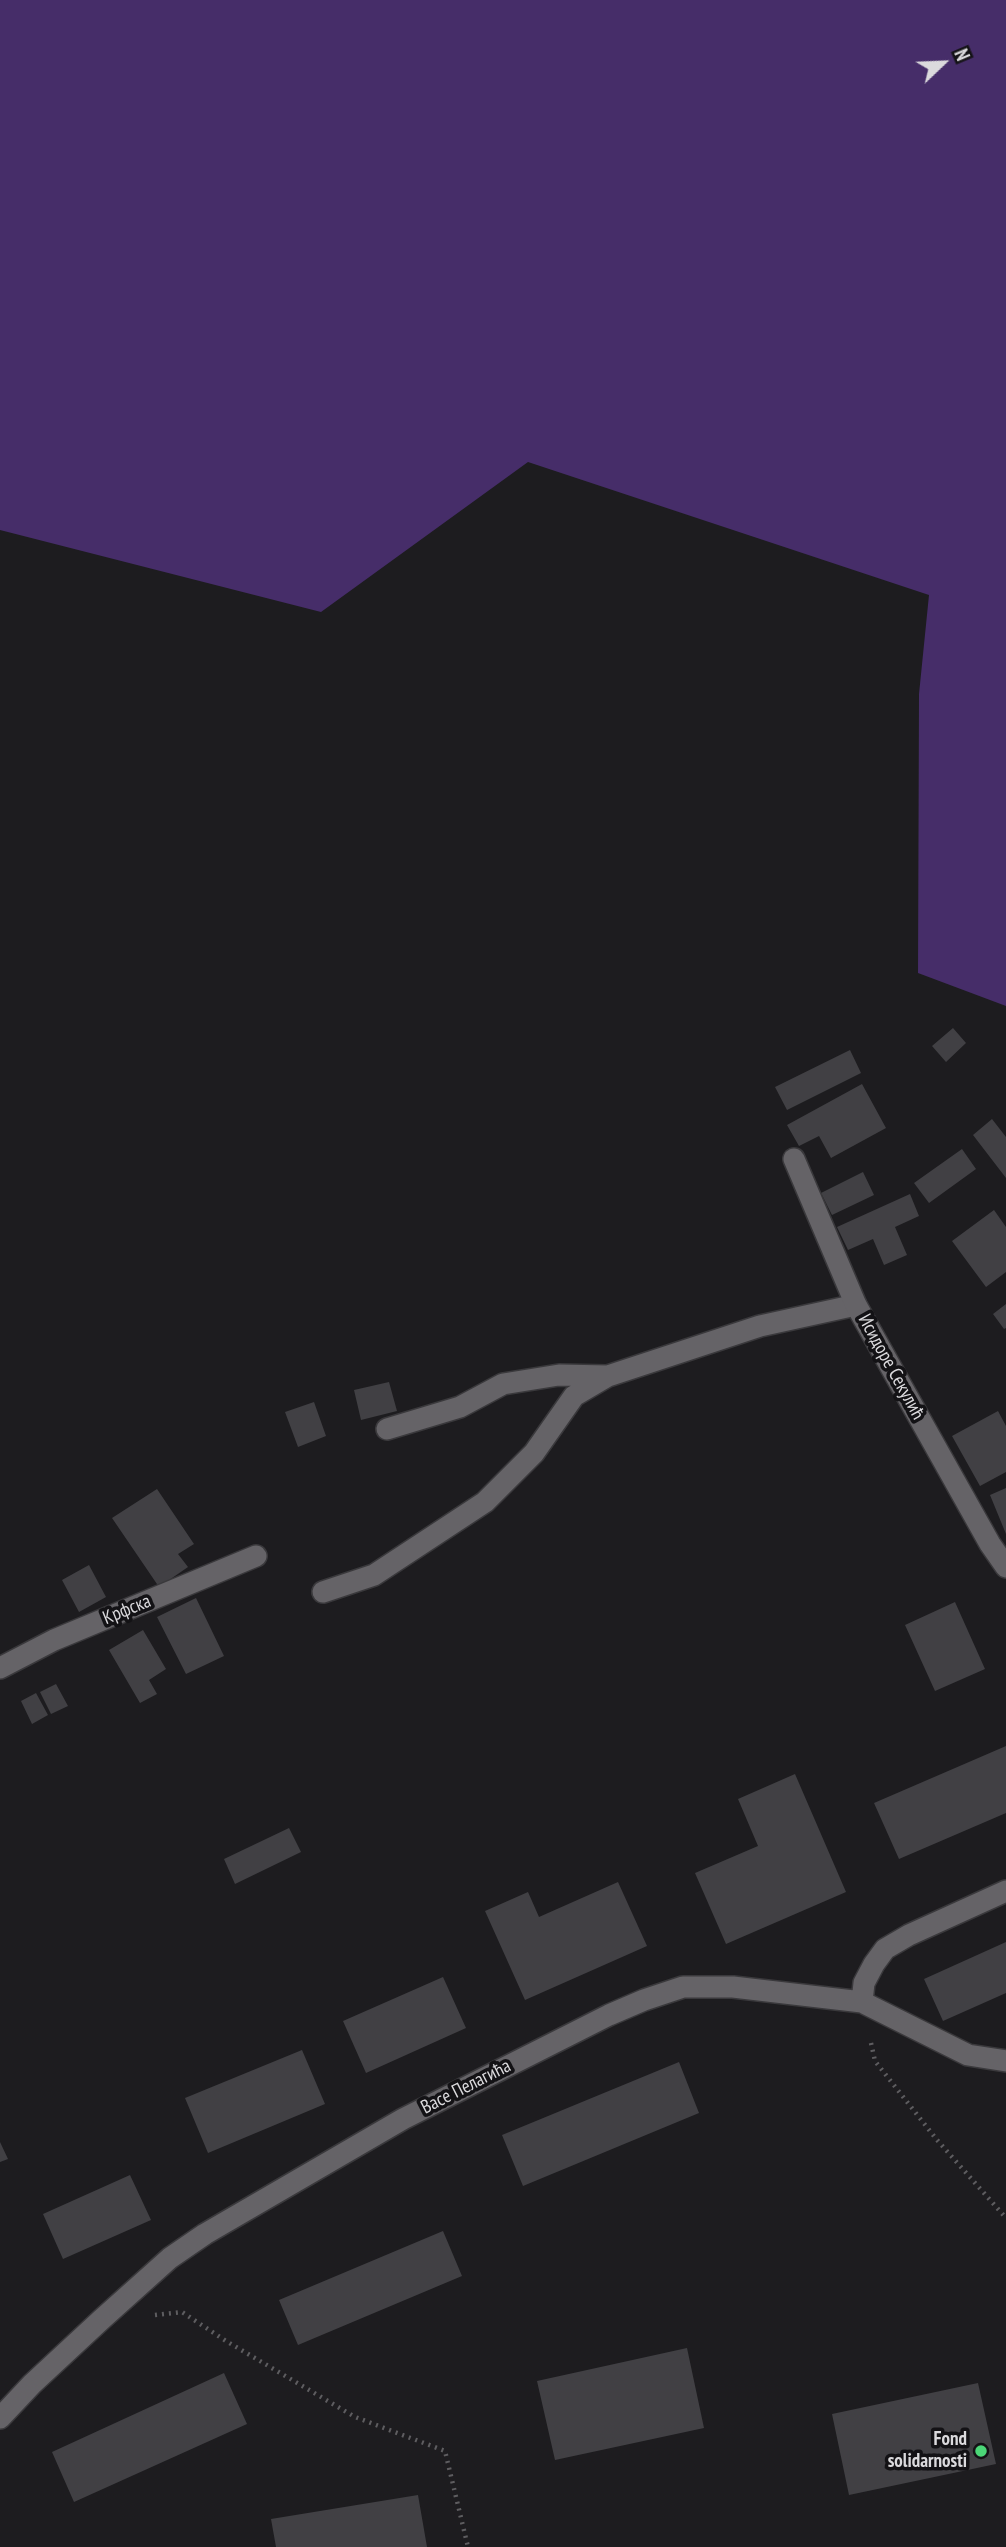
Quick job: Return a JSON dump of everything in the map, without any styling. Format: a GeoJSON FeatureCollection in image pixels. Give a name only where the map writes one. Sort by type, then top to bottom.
{"type":"FeatureCollection","features":[{"type":"Feature","properties":{"kind":"street","name":"Исидоре Секулић"},"geometry":{"type":"LineString","coordinates":[[794,1159],[856,1305],[990,1544],[1006,1567]]}},
{"type":"Feature","properties":{"kind":"street"},"geometry":{"type":"LineString","coordinates":[[323,1592],[374,1575],[485,1502],[534,1452],[573,1396],[608,1376],[760,1326],[856,1305]]}},
{"type":"Feature","properties":{"kind":"street"},"geometry":{"type":"LineString","coordinates":[[387,1429],[460,1407],[503,1384],[559,1375],[608,1376]]}},
{"type":"Feature","properties":{"kind":"street","name":"Крфска"},"geometry":{"type":"LineString","coordinates":[[0,1668],[54,1640],[256,1556]]}},
{"type":"Feature","properties":{"kind":"street"},"geometry":{"type":"LineString","coordinates":[[862,2002],[864,1983],[885,1950],[909,1935],[1006,1891]]}},
{"type":"Feature","properties":{"kind":"street","name":"Васе Пелагића"},"geometry":{"type":"LineString","coordinates":[[0,2418],[32,2384],[102,2319],[170,2258],[205,2234],[403,2119],[621,2010],[682,1987],[733,1987],[862,2002],[968,2055],[1006,2061]]}},
{"type":"Feature","properties":{"kind":"path"},"geometry":{"type":"LineString","coordinates":[[862,2002],[875,2061],[937,2140],[1006,2218]]}},
{"type":"Feature","properties":{"kind":"path"},"geometry":{"type":"LineString","coordinates":[[102,2319],[182,2312],[355,2417],[445,2451],[468,2547]]}},
{"type":"Feature","properties":{"kind":"shaded area"},"geometry":{"type":"Polygon","coordinates":[[[0,0],[1006,0],[1006,1006],[918,973],[919,694],[929,595],[528,462],[321,612],[0,530],[0,0]]]}},
{"type":"Feature","properties":{"kind":"building"},"geometry":{"type":"Polygon","coordinates":[[[953,1028],[966,1043],[946,1062],[932,1046],[953,1028]]]}},
{"type":"Feature","properties":{"kind":"building"},"geometry":{"type":"Polygon","coordinates":[[[850,1050],[861,1073],[787,1110],[775,1087],[850,1050]]]}},
{"type":"Feature","properties":{"kind":"building"},"geometry":{"type":"Polygon","coordinates":[[[862,1084],[886,1128],[831,1158],[819,1136],[799,1146],[787,1125],[862,1084]]]}},
{"type":"Feature","properties":{"kind":"building"},"geometry":{"type":"Polygon","coordinates":[[[992,1119],[1006,1137],[1006,1178],[973,1135],[992,1119]]]}},
{"type":"Feature","properties":{"kind":"building"},"geometry":{"type":"Polygon","coordinates":[[[962,1149],[976,1169],[929,1203],[914,1183],[962,1149]]]}},
{"type":"Feature","properties":{"kind":"building"},"geometry":{"type":"Polygon","coordinates":[[[863,1172],[874,1195],[832,1215],[821,1193],[863,1172]]]}},
{"type":"Feature","properties":{"kind":"building"},"geometry":{"type":"Polygon","coordinates":[[[910,1194],[919,1216],[895,1227],[907,1255],[884,1265],[873,1239],[848,1250],[837,1227],[910,1194]]]}},
{"type":"Feature","properties":{"kind":"building"},"geometry":{"type":"Polygon","coordinates":[[[994,1210],[1006,1227],[1006,1272],[986,1287],[952,1241],[994,1210]]]}},
{"type":"Feature","properties":{"kind":"building"},"geometry":{"type":"Polygon","coordinates":[[[1006,1304],[1006,1328],[1004,1329],[993,1314],[1006,1304]]]}},
{"type":"Feature","properties":{"kind":"building"},"geometry":{"type":"Polygon","coordinates":[[[389,1382],[397,1411],[361,1420],[354,1390],[389,1382]]]}},
{"type":"Feature","properties":{"kind":"building"},"geometry":{"type":"Polygon","coordinates":[[[314,1402],[326,1436],[298,1447],[285,1412],[314,1402]]]}},
{"type":"Feature","properties":{"kind":"building"},"geometry":{"type":"Polygon","coordinates":[[[998,1411],[1006,1426],[1006,1472],[980,1486],[952,1436],[998,1411]]]}},
{"type":"Feature","properties":{"kind":"building"},"geometry":{"type":"Polygon","coordinates":[[[1006,1488],[1006,1534],[990,1495],[1006,1488]]]}},
{"type":"Feature","properties":{"kind":"building"},"geometry":{"type":"Polygon","coordinates":[[[157,1489],[194,1544],[178,1554],[188,1567],[159,1587],[112,1518],[157,1489]]]}},
{"type":"Feature","properties":{"kind":"building"},"geometry":{"type":"Polygon","coordinates":[[[89,1565],[106,1597],[79,1612],[62,1580],[89,1565]]]}},
{"type":"Feature","properties":{"kind":"building"},"geometry":{"type":"Polygon","coordinates":[[[196,1598],[224,1656],[186,1674],[157,1617],[196,1598]]]}},
{"type":"Feature","properties":{"kind":"building"},"geometry":{"type":"Polygon","coordinates":[[[955,1602],[985,1669],[935,1691],[905,1625],[955,1602]]]}},
{"type":"Feature","properties":{"kind":"building"},"geometry":{"type":"Polygon","coordinates":[[[143,1630],[166,1669],[149,1680],[157,1694],[140,1703],[109,1650],[143,1630]]]}},
{"type":"Feature","properties":{"kind":"building"},"geometry":{"type":"Polygon","coordinates":[[[56,1684],[68,1706],[51,1714],[40,1692],[56,1684]]]}},
{"type":"Feature","properties":{"kind":"building"},"geometry":{"type":"Polygon","coordinates":[[[36,1693],[48,1715],[32,1724],[21,1701],[36,1693]]]}},
{"type":"Feature","properties":{"kind":"building"},"geometry":{"type":"Polygon","coordinates":[[[1006,1746],[1006,1813],[899,1859],[874,1803],[1006,1746]]]}},
{"type":"Feature","properties":{"kind":"building"},"geometry":{"type":"Polygon","coordinates":[[[795,1774],[846,1892],[726,1944],[695,1873],[758,1846],[738,1799],[795,1774]]]}},
{"type":"Feature","properties":{"kind":"building"},"geometry":{"type":"Polygon","coordinates":[[[289,1828],[301,1852],[235,1884],[224,1859],[289,1828]]]}},
{"type":"Feature","properties":{"kind":"building"},"geometry":{"type":"Polygon","coordinates":[[[618,1882],[647,1946],[525,2000],[485,1911],[528,1892],[539,1917],[618,1882]]]}},
{"type":"Feature","properties":{"kind":"building"},"geometry":{"type":"Polygon","coordinates":[[[1006,1942],[1006,1993],[943,2021],[924,1979],[1006,1942]]]}},
{"type":"Feature","properties":{"kind":"building"},"geometry":{"type":"Polygon","coordinates":[[[443,1977],[466,2028],[366,2073],[343,2021],[443,1977]]]}},
{"type":"Feature","properties":{"kind":"building"},"geometry":{"type":"Polygon","coordinates":[[[302,2050],[325,2104],[208,2153],[185,2098],[302,2050]]]}},
{"type":"Feature","properties":{"kind":"building"},"geometry":{"type":"Polygon","coordinates":[[[679,2062],[699,2113],[523,2186],[502,2135],[679,2062]]]}},
{"type":"Feature","properties":{"kind":"building"},"geometry":{"type":"Polygon","coordinates":[[[0,2142],[8,2159],[0,2162],[0,2142]]]}},
{"type":"Feature","properties":{"kind":"building"},"geometry":{"type":"Polygon","coordinates":[[[130,2175],[151,2220],[63,2259],[43,2214],[130,2175]]]}},
{"type":"Feature","properties":{"kind":"building"},"geometry":{"type":"Polygon","coordinates":[[[443,2231],[462,2276],[298,2345],[279,2300],[443,2231]]]}},
{"type":"Feature","properties":{"kind":"building"},"geometry":{"type":"Polygon","coordinates":[[[687,2348],[704,2428],[555,2460],[537,2381],[687,2348]]]}},
{"type":"Feature","properties":{"kind":"building"},"geometry":{"type":"Polygon","coordinates":[[[224,2373],[247,2424],[74,2502],[52,2452],[224,2373]]]}},
{"type":"Feature","properties":{"kind":"building"},"geometry":{"type":"Polygon","coordinates":[[[978,2383],[996,2464],[849,2495],[832,2414],[978,2383]]]}},
{"type":"Feature","properties":{"kind":"building"},"geometry":{"type":"Polygon","coordinates":[[[418,2495],[427,2547],[276,2547],[271,2519],[418,2495]]]}},
{"type":"Feature","properties":{"kind":"place","name":"Fond solidarnosti"},"geometry":{"type":"Point","coordinates":[981,2451]}}]}
